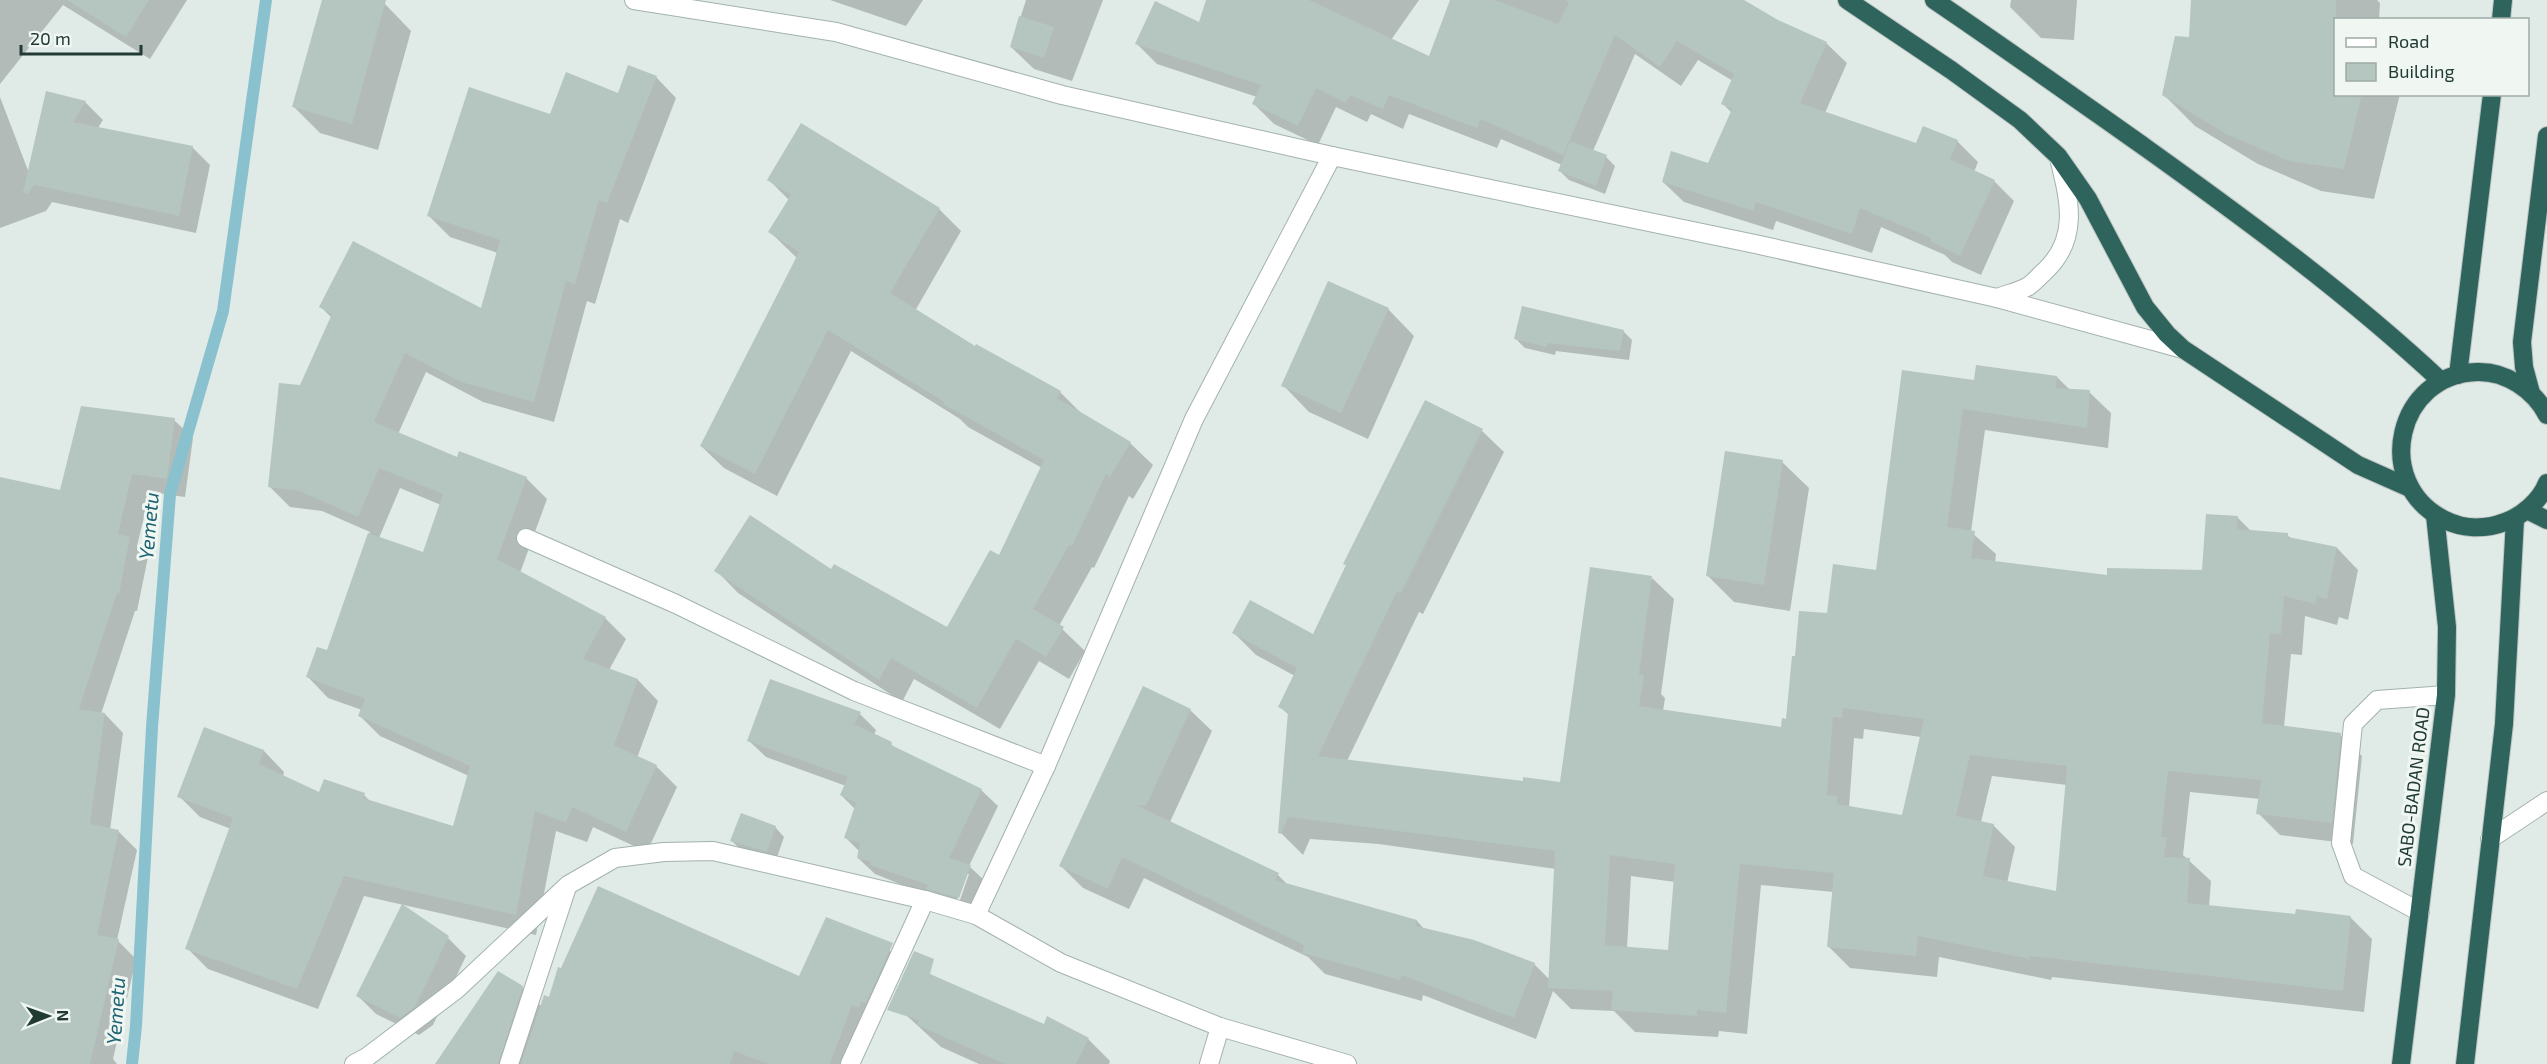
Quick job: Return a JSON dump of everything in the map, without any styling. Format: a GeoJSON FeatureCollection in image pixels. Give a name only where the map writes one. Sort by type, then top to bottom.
{"type":"FeatureCollection","features":[{"type":"Feature","properties":{"kind":"highway"},"geometry":{"type":"LineString","coordinates":[[1847,0],[2020,120],[2058,156],[2088,200],[2145,307],[2166,334],[2183,349],[2358,465],[2410,488]]}},
{"type":"Feature","properties":{"kind":"highway"},"geometry":{"type":"LineString","coordinates":[[1934,0],[1994,40],[2258,228],[2386,331],[2449,378]]}},
{"type":"Feature","properties":{"kind":"highway"},"geometry":{"type":"LineString","coordinates":[[2501,18],[2503,0]]}},
{"type":"Feature","properties":{"kind":"highway"},"geometry":{"type":"LineString","coordinates":[[2449,378],[2478,215],[2492,96]]}},
{"type":"Feature","properties":{"kind":"highway"},"geometry":{"type":"LineString","coordinates":[[2531,393],[2524,367],[2522,342],[2547,136]]}},
{"type":"Feature","properties":{"kind":"highway"},"geometry":{"type":"LineString","coordinates":[[2547,414],[2531,393],[2514,381],[2496,374],[2477,372],[2449,378],[2427,391],[2415,405],[2406,419],[2400,454],[2403,472],[2410,488],[2421,503],[2435,515],[2454,524],[2474,528],[2495,526],[2521,514],[2544,490],[2547,483]]}},
{"type":"Feature","properties":{"kind":"highway"},"geometry":{"type":"LineString","coordinates":[[2521,514],[2547,520]]}},
{"type":"Feature","properties":{"kind":"highway"},"geometry":{"type":"LineString","coordinates":[[2465,1064],[2504,724],[2521,514]]}},
{"type":"Feature","properties":{"kind":"highway","name":"SABO-BADAN ROAD"},"geometry":{"type":"LineString","coordinates":[[2401,1064],[2446,695],[2447,627],[2435,515]]}},
{"type":"Feature","properties":{"kind":"street"},"geometry":{"type":"LineString","coordinates":[[634,0],[836,32],[1062,95],[1332,156],[1755,244],[1997,298],[2183,349]]}},
{"type":"Feature","properties":{"kind":"street"},"geometry":{"type":"LineString","coordinates":[[976,915],[1046,766],[1194,419],[1332,156]]}},
{"type":"Feature","properties":{"kind":"street"},"geometry":{"type":"LineString","coordinates":[[1997,298],[2028,286],[2049,267],[2063,247],[2070,222],[2067,194],[2058,156]]}},
{"type":"Feature","properties":{"kind":"street"},"geometry":{"type":"LineString","coordinates":[[526,538],[676,604],[854,690],[1046,766]]}},
{"type":"Feature","properties":{"kind":"street"},"geometry":{"type":"LineString","coordinates":[[2420,912],[2353,876],[2341,843],[2353,724],[2378,700],[2446,695]]}},
{"type":"Feature","properties":{"kind":"street"},"geometry":{"type":"LineString","coordinates":[[2490,840],[2547,801]]}},
{"type":"Feature","properties":{"kind":"street"},"geometry":{"type":"LineString","coordinates":[[354,1064],[367,1058],[457,989],[568,885],[615,858],[664,852],[713,851],[925,900],[976,915],[1061,963],[1220,1027],[1347,1064]]}},
{"type":"Feature","properties":{"kind":"street"},"geometry":{"type":"LineString","coordinates":[[509,1064],[568,885]]}},
{"type":"Feature","properties":{"kind":"street"},"geometry":{"type":"LineString","coordinates":[[850,1064],[925,900]]}},
{"type":"Feature","properties":{"kind":"street"},"geometry":{"type":"LineString","coordinates":[[1209,1064],[1220,1027]]}},
{"type":"Feature","properties":{"kind":"building"},"geometry":{"type":"Polygon","coordinates":[[[67,0],[149,0],[126,37],[67,0]]]}},
{"type":"Feature","properties":{"kind":"building"},"geometry":{"type":"Polygon","coordinates":[[[322,0],[386,0],[352,124],[292,107],[322,0]]]}},
{"type":"Feature","properties":{"kind":"building"},"geometry":{"type":"Polygon","coordinates":[[[1206,0],[1309,0],[1429,56],[1450,0],[1495,0],[1558,24],[1569,3],[1566,0],[1744,0],[1778,20],[1827,42],[1800,103],[1916,143],[1923,126],[1958,140],[1950,159],[1995,180],[1960,256],[1930,241],[1931,238],[1860,208],[1852,234],[1756,202],[1753,211],[1662,182],[1671,151],[1708,163],[1732,109],[1721,104],[1734,74],[1677,41],[1660,67],[1615,35],[1563,155],[1480,119],[1477,128],[1389,95],[1383,109],[1350,95],[1346,103],[1316,88],[1298,126],[1252,104],[1261,85],[1135,44],[1155,1],[1199,22],[1206,0]]]}},
{"type":"Feature","properties":{"kind":"building"},"geometry":{"type":"Polygon","coordinates":[[[2191,0],[2336,0],[2334,96],[2362,96],[2344,169],[2289,161],[2226,134],[2162,95],[2175,36],[2189,37],[2191,0]]]}},
{"type":"Feature","properties":{"kind":"building"},"geometry":{"type":"Polygon","coordinates":[[[1019,16],[1054,27],[1044,58],[1010,47],[1019,16]]]}},
{"type":"Feature","properties":{"kind":"building"},"geometry":{"type":"Polygon","coordinates":[[[628,65],[657,76],[607,203],[599,200],[575,284],[566,281],[534,402],[461,382],[405,353],[374,422],[457,457],[459,451],[527,477],[497,559],[606,617],[583,659],[638,679],[614,745],[657,765],[626,832],[572,807],[566,823],[535,811],[516,915],[344,876],[297,989],[185,949],[233,818],[177,797],[204,727],[264,750],[259,764],[319,792],[324,779],[365,793],[363,798],[453,826],[470,766],[358,716],[365,699],[306,677],[317,647],[327,650],[368,533],[423,552],[443,494],[379,468],[358,517],[300,491],[268,487],[279,383],[300,385],[332,314],[319,307],[353,241],[481,308],[500,240],[427,216],[469,87],[550,114],[566,72],[618,93],[628,65]]]}},
{"type":"Feature","properties":{"kind":"building"},"geometry":{"type":"Polygon","coordinates":[[[46,91],[86,101],[73,122],[193,146],[179,216],[34,185],[28,194],[23,192],[46,91]]]}},
{"type":"Feature","properties":{"kind":"building"},"geometry":{"type":"Polygon","coordinates":[[[801,123],[940,208],[890,293],[975,346],[976,344],[1061,391],[1057,398],[1131,442],[1110,477],[1106,474],[1072,546],[1069,545],[1033,609],[1064,627],[1046,657],[1016,639],[977,708],[891,658],[879,680],[714,571],[750,515],[831,569],[834,564],[947,627],[990,550],[999,555],[1044,460],[943,404],[944,402],[828,330],[755,474],[700,446],[799,252],[768,232],[791,195],[767,180],[801,123]]]}},
{"type":"Feature","properties":{"kind":"building"},"geometry":{"type":"Polygon","coordinates":[[[1570,141],[1607,155],[1596,186],[1558,171],[1570,141]]]}},
{"type":"Feature","properties":{"kind":"building"},"geometry":{"type":"Polygon","coordinates":[[[1328,281],[1389,308],[1341,413],[1281,386],[1328,281]]]}},
{"type":"Feature","properties":{"kind":"building"},"geometry":{"type":"Polygon","coordinates":[[[1522,306],[1624,330],[1620,351],[1547,343],[1547,347],[1514,339],[1522,306]]]}},
{"type":"Feature","properties":{"kind":"building"},"geometry":{"type":"Polygon","coordinates":[[[1976,365],[2057,376],[2056,388],[2090,390],[2087,428],[1963,409],[1947,527],[1975,531],[1971,558],[2107,575],[2107,568],[2202,570],[2206,514],[2238,516],[2237,529],[2288,533],[2288,537],[2337,547],[2327,599],[2317,596],[2315,604],[2284,596],[2281,634],[2270,633],[2262,723],[2341,733],[2332,823],[2256,814],[2261,780],[2168,771],[2161,837],[2167,837],[2164,857],[2190,858],[2187,903],[2295,914],[2296,909],[2351,916],[2343,991],[2030,956],[2030,959],[1918,936],[1916,956],[1827,947],[1834,873],[1740,864],[1726,1013],[1697,1010],[1697,1016],[1611,1010],[1613,991],[1548,988],[1555,851],[1288,817],[1281,834],[1278,833],[1288,712],[1278,707],[1297,668],[1232,633],[1250,600],[1313,634],[1346,565],[1343,564],[1425,400],[1483,429],[1401,593],[1397,591],[1318,756],[1523,781],[1523,777],[1560,782],[1590,567],[1652,576],[1639,674],[1644,675],[1639,706],[1781,727],[1782,718],[1786,719],[1799,611],[1827,613],[1833,564],[1876,570],[1902,370],[1974,380],[1976,365]],[[1843,708],[1842,718],[1833,717],[1827,795],[1837,796],[1837,804],[1902,815],[1924,719],[1843,708]],[[1970,755],[1956,816],[1994,824],[1983,876],[2056,891],[2067,766],[1970,755]],[[1610,855],[1605,945],[1668,950],[1675,864],[1610,855]]]}},
{"type":"Feature","properties":{"kind":"building"},"geometry":{"type":"Polygon","coordinates":[[[81,406],[175,418],[167,479],[132,474],[118,534],[130,537],[119,594],[117,593],[79,709],[105,713],[90,824],[119,830],[97,935],[119,939],[90,1064],[0,1064],[0,477],[60,490],[81,406]]]}},
{"type":"Feature","properties":{"kind":"building"},"geometry":{"type":"Polygon","coordinates":[[[1725,451],[1783,460],[1764,585],[1706,576],[1725,451]]]}},
{"type":"Feature","properties":{"kind":"building"},"geometry":{"type":"Polygon","coordinates":[[[770,679],[861,712],[854,724],[892,742],[891,745],[982,789],[949,858],[971,865],[959,898],[926,889],[928,885],[870,865],[871,862],[857,858],[860,843],[844,838],[856,803],[840,795],[848,777],[747,741],[770,679]]]}},
{"type":"Feature","properties":{"kind":"building"},"geometry":{"type":"Polygon","coordinates":[[[1143,686],[1191,709],[1146,806],[1136,805],[1279,873],[1275,880],[1417,920],[1416,926],[1474,940],[1535,963],[1514,1018],[1402,975],[1400,980],[1302,953],[1304,945],[1122,857],[1108,889],[1059,866],[1143,686]]]}},
{"type":"Feature","properties":{"kind":"building"},"geometry":{"type":"Polygon","coordinates":[[[741,813],[776,826],[767,852],[730,841],[741,813]]]}},
{"type":"Feature","properties":{"kind":"building"},"geometry":{"type":"Polygon","coordinates":[[[598,886],[799,976],[826,917],[893,943],[866,1003],[861,1002],[859,1008],[852,1005],[830,1064],[768,1064],[734,1051],[730,1064],[521,1064],[544,995],[549,997],[558,967],[561,968],[598,886]]]}},
{"type":"Feature","properties":{"kind":"building"},"geometry":{"type":"Polygon","coordinates":[[[402,904],[449,936],[415,1007],[400,1018],[356,996],[402,904]]]}},
{"type":"Feature","properties":{"kind":"building"},"geometry":{"type":"Polygon","coordinates":[[[914,951],[934,959],[930,974],[1044,1024],[1047,1016],[1089,1038],[1076,1064],[1005,1064],[917,1025],[919,1020],[887,1010],[914,951]]]}},
{"type":"Feature","properties":{"kind":"building"},"geometry":{"type":"Polygon","coordinates":[[[498,971],[523,986],[498,1064],[435,1064],[498,971]]]}},
{"type":"Feature","properties":{"kind":"waterway","name":"Yemetu"},"geometry":{"type":"LineString","coordinates":[[132,1064],[152,727],[170,494],[223,311],[266,0]]}}]}
